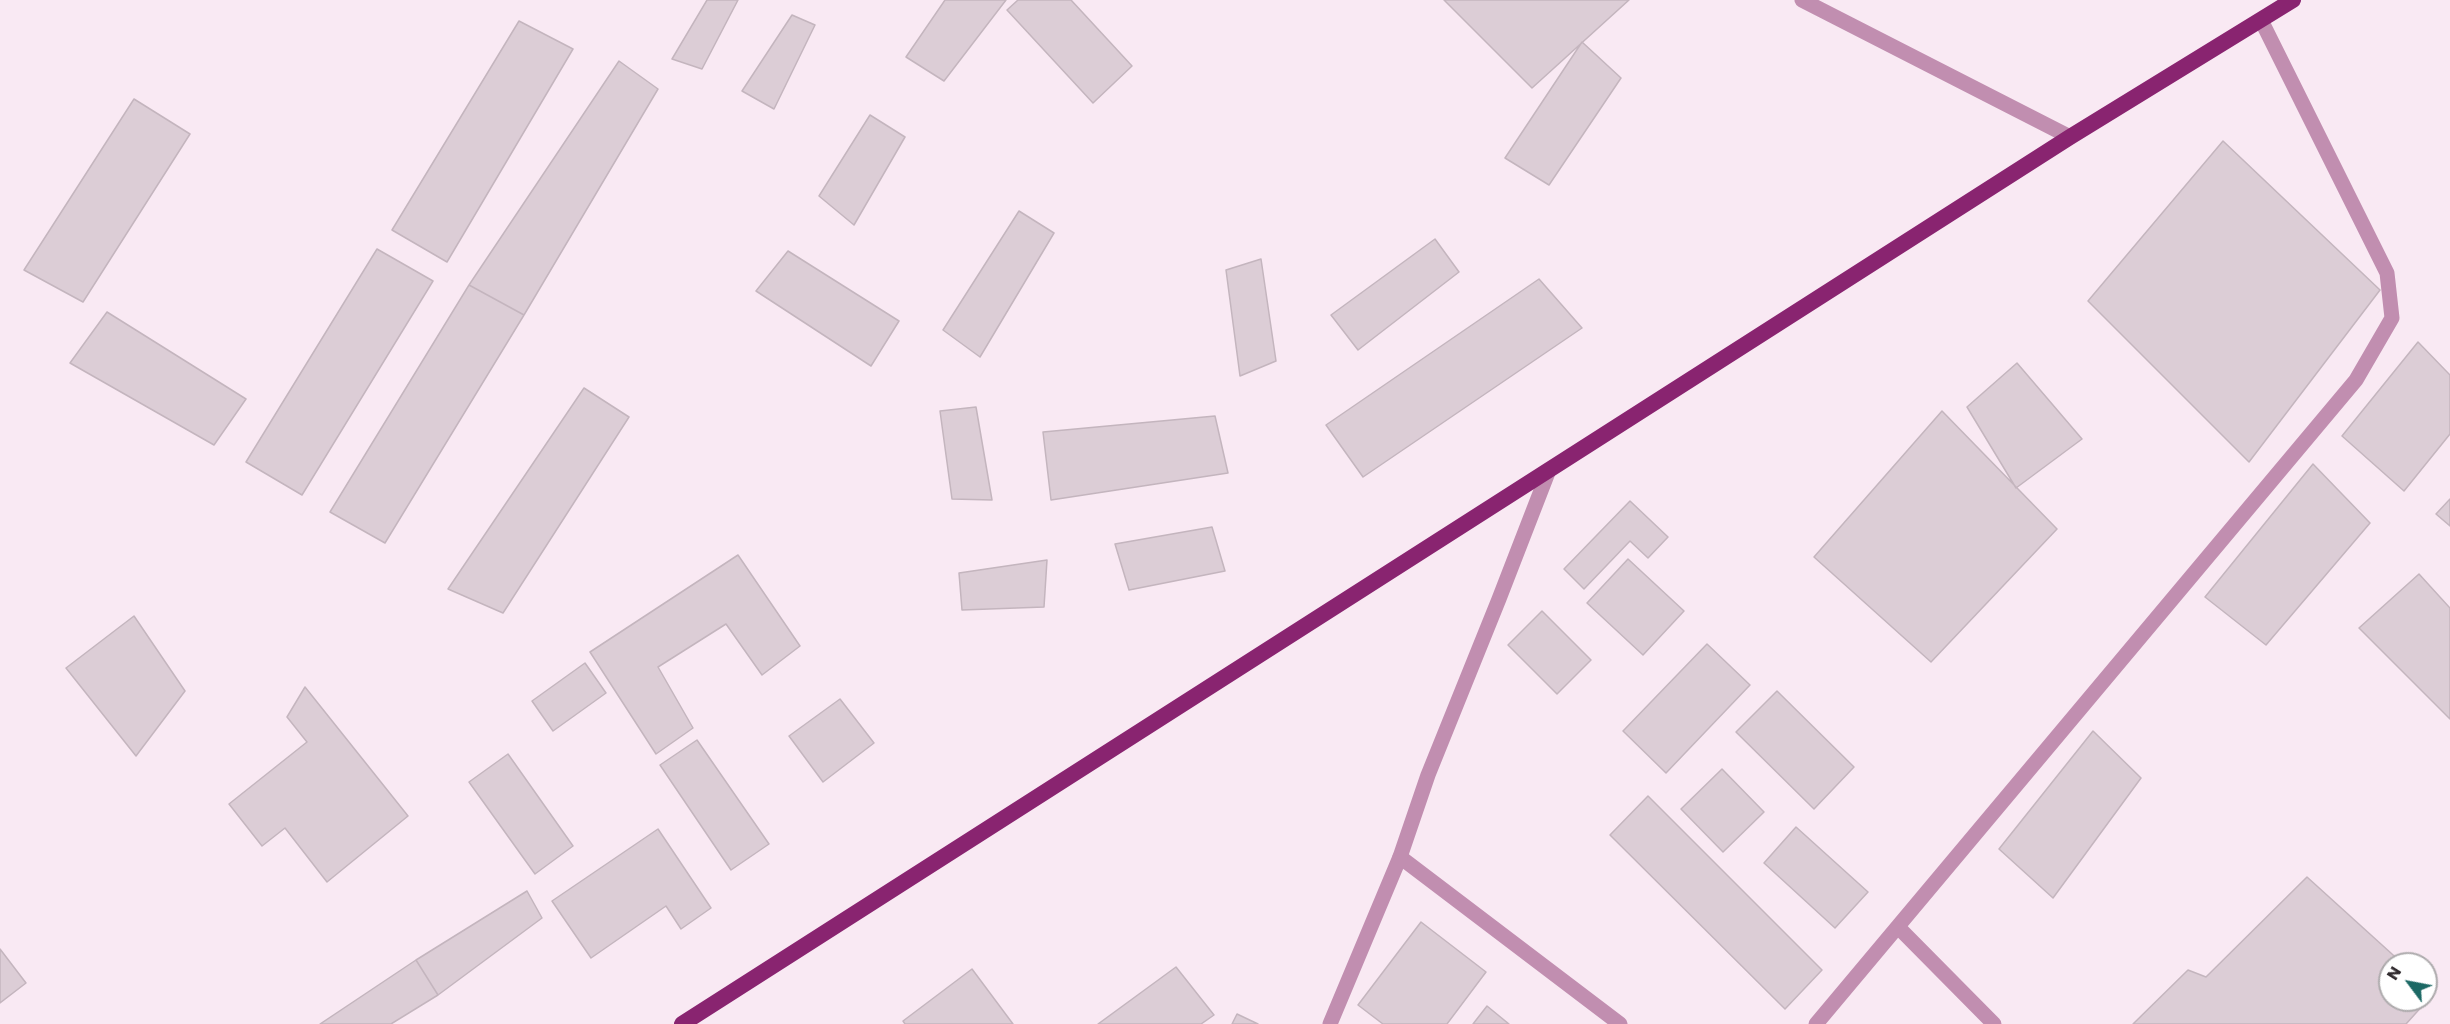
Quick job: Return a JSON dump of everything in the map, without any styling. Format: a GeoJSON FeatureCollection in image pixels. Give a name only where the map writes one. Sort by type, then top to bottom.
{"type":"FeatureCollection","features":[{"type":"Feature","properties":{"kind":"highway"},"geometry":{"type":"LineString","coordinates":[[682,1024],[2070,137],[2293,0]]}},
{"type":"Feature","properties":{"kind":"street"},"geometry":{"type":"LineString","coordinates":[[1802,0],[2070,137]]}},
{"type":"Feature","properties":{"kind":"street"},"geometry":{"type":"LineString","coordinates":[[1816,1024],[2356,380],[2392,318],[2387,273],[2261,20]]}},
{"type":"Feature","properties":{"kind":"street"},"geometry":{"type":"LineString","coordinates":[[1330,1024],[1400,857],[1428,775],[1500,599],[1549,470]]}},
{"type":"Feature","properties":{"kind":"street"},"geometry":{"type":"LineString","coordinates":[[1400,857],[1620,1024]]}},
{"type":"Feature","properties":{"kind":"street"},"geometry":{"type":"LineString","coordinates":[[1898,927],[1994,1024]]}},
{"type":"Feature","properties":{"kind":"building"},"geometry":{"type":"Polygon","coordinates":[[[707,0],[738,0],[702,69],[672,59],[707,0]]]}},
{"type":"Feature","properties":{"kind":"building"},"geometry":{"type":"Polygon","coordinates":[[[945,0],[1006,0],[944,81],[906,57],[945,0]]]}},
{"type":"Feature","properties":{"kind":"building"},"geometry":{"type":"Polygon","coordinates":[[[1018,0],[1071,0],[1132,66],[1093,103],[1007,10],[1018,0]]]}},
{"type":"Feature","properties":{"kind":"building"},"geometry":{"type":"Polygon","coordinates":[[[1444,0],[1629,0],[1532,88],[1444,0]]]}},
{"type":"Feature","properties":{"kind":"building"},"geometry":{"type":"Polygon","coordinates":[[[792,15],[815,25],[774,109],[742,91],[792,15]]]}},
{"type":"Feature","properties":{"kind":"building"},"geometry":{"type":"Polygon","coordinates":[[[519,21],[573,49],[447,262],[392,230],[519,21]]]}},
{"type":"Feature","properties":{"kind":"building"},"geometry":{"type":"Polygon","coordinates":[[[1582,42],[1621,78],[1549,185],[1505,158],[1582,42]]]}},
{"type":"Feature","properties":{"kind":"building"},"geometry":{"type":"Polygon","coordinates":[[[619,61],[658,89],[524,315],[469,285],[619,61]]]}},
{"type":"Feature","properties":{"kind":"building"},"geometry":{"type":"Polygon","coordinates":[[[134,99],[190,134],[83,302],[24,270],[134,99]]]}},
{"type":"Feature","properties":{"kind":"building"},"geometry":{"type":"Polygon","coordinates":[[[870,115],[905,137],[854,225],[819,196],[870,115]]]}},
{"type":"Feature","properties":{"kind":"building"},"geometry":{"type":"Polygon","coordinates":[[[2223,141],[2380,290],[2249,462],[2088,301],[2223,141]]]}},
{"type":"Feature","properties":{"kind":"building"},"geometry":{"type":"Polygon","coordinates":[[[1019,211],[1054,233],[980,357],[943,330],[1019,211]]]}},
{"type":"Feature","properties":{"kind":"building"},"geometry":{"type":"Polygon","coordinates":[[[1435,239],[1459,272],[1358,350],[1331,315],[1435,239]]]}},
{"type":"Feature","properties":{"kind":"building"},"geometry":{"type":"Polygon","coordinates":[[[377,249],[433,281],[302,495],[246,462],[377,249]]]}},
{"type":"Feature","properties":{"kind":"building"},"geometry":{"type":"Polygon","coordinates":[[[788,251],[899,321],[871,366],[756,291],[788,251]]]}},
{"type":"Feature","properties":{"kind":"building"},"geometry":{"type":"Polygon","coordinates":[[[1261,259],[1276,361],[1240,376],[1226,270],[1261,259]]]}},
{"type":"Feature","properties":{"kind":"building"},"geometry":{"type":"Polygon","coordinates":[[[1539,279],[1582,328],[1363,477],[1326,425],[1539,279]]]}},
{"type":"Feature","properties":{"kind":"building"},"geometry":{"type":"Polygon","coordinates":[[[469,285],[524,315],[385,543],[330,512],[469,285]]]}},
{"type":"Feature","properties":{"kind":"building"},"geometry":{"type":"Polygon","coordinates":[[[107,312],[246,399],[214,445],[70,363],[107,312]]]}},
{"type":"Feature","properties":{"kind":"building"},"geometry":{"type":"Polygon","coordinates":[[[2418,342],[2450,375],[2450,434],[2404,491],[2342,436],[2418,342]]]}},
{"type":"Feature","properties":{"kind":"building"},"geometry":{"type":"Polygon","coordinates":[[[2017,363],[2082,439],[2016,488],[1967,407],[2017,363]]]}},
{"type":"Feature","properties":{"kind":"building"},"geometry":{"type":"Polygon","coordinates":[[[584,388],[629,417],[503,613],[448,589],[584,388]]]}},
{"type":"Feature","properties":{"kind":"building"},"geometry":{"type":"Polygon","coordinates":[[[976,407],[992,500],[952,499],[940,411],[976,407]]]}},
{"type":"Feature","properties":{"kind":"building"},"geometry":{"type":"Polygon","coordinates":[[[1942,411],[2057,529],[1931,662],[1814,557],[1942,411]]]}},
{"type":"Feature","properties":{"kind":"building"},"geometry":{"type":"Polygon","coordinates":[[[1215,416],[1228,473],[1051,500],[1043,432],[1215,416]]]}},
{"type":"Feature","properties":{"kind":"building"},"geometry":{"type":"Polygon","coordinates":[[[2313,464],[2370,523],[2266,645],[2205,597],[2313,464]]]}},
{"type":"Feature","properties":{"kind":"building"},"geometry":{"type":"Polygon","coordinates":[[[2450,499],[2450,526],[2436,514],[2450,499]]]}},
{"type":"Feature","properties":{"kind":"building"},"geometry":{"type":"Polygon","coordinates":[[[1630,501],[1668,537],[1648,558],[1630,541],[1584,589],[1564,569],[1630,501]]]}},
{"type":"Feature","properties":{"kind":"building"},"geometry":{"type":"Polygon","coordinates":[[[1212,527],[1225,571],[1129,590],[1115,544],[1212,527]]]}},
{"type":"Feature","properties":{"kind":"building"},"geometry":{"type":"Polygon","coordinates":[[[738,555],[800,646],[762,675],[726,624],[658,667],[693,728],[656,754],[590,652],[738,555]]]}},
{"type":"Feature","properties":{"kind":"building"},"geometry":{"type":"Polygon","coordinates":[[[1628,559],[1684,611],[1643,655],[1587,603],[1628,559]]]}},
{"type":"Feature","properties":{"kind":"building"},"geometry":{"type":"Polygon","coordinates":[[[1047,560],[1044,607],[962,610],[959,573],[1047,560]]]}},
{"type":"Feature","properties":{"kind":"building"},"geometry":{"type":"Polygon","coordinates":[[[2419,574],[2450,608],[2450,719],[2359,628],[2419,574]]]}},
{"type":"Feature","properties":{"kind":"building"},"geometry":{"type":"Polygon","coordinates":[[[1542,611],[1591,660],[1557,694],[1508,645],[1542,611]]]}},
{"type":"Feature","properties":{"kind":"building"},"geometry":{"type":"Polygon","coordinates":[[[134,616],[185,691],[136,756],[66,668],[134,616]]]}},
{"type":"Feature","properties":{"kind":"building"},"geometry":{"type":"Polygon","coordinates":[[[1707,644],[1750,685],[1666,773],[1623,731],[1707,644]]]}},
{"type":"Feature","properties":{"kind":"building"},"geometry":{"type":"Polygon","coordinates":[[[585,663],[606,693],[553,731],[532,701],[585,663]]]}},
{"type":"Feature","properties":{"kind":"building"},"geometry":{"type":"Polygon","coordinates":[[[305,687],[408,816],[327,882],[285,828],[262,846],[229,804],[307,742],[287,717],[305,687]]]}},
{"type":"Feature","properties":{"kind":"building"},"geometry":{"type":"Polygon","coordinates":[[[1777,691],[1854,767],[1814,809],[1736,732],[1777,691]]]}},
{"type":"Feature","properties":{"kind":"building"},"geometry":{"type":"Polygon","coordinates":[[[840,699],[874,743],[823,782],[789,736],[840,699]]]}},
{"type":"Feature","properties":{"kind":"building"},"geometry":{"type":"Polygon","coordinates":[[[2093,731],[2141,778],[2053,898],[1999,849],[2093,731]]]}},
{"type":"Feature","properties":{"kind":"building"},"geometry":{"type":"Polygon","coordinates":[[[697,740],[769,844],[731,870],[660,765],[697,740]]]}},
{"type":"Feature","properties":{"kind":"building"},"geometry":{"type":"Polygon","coordinates":[[[508,754],[573,846],[535,874],[469,782],[508,754]]]}},
{"type":"Feature","properties":{"kind":"building"},"geometry":{"type":"Polygon","coordinates":[[[1722,769],[1764,812],[1723,852],[1681,809],[1722,769]]]}},
{"type":"Feature","properties":{"kind":"building"},"geometry":{"type":"Polygon","coordinates":[[[1648,796],[1822,970],[1785,1009],[1610,835],[1648,796]]]}},
{"type":"Feature","properties":{"kind":"building"},"geometry":{"type":"Polygon","coordinates":[[[1796,827],[1868,892],[1835,928],[1764,863],[1796,827]]]}},
{"type":"Feature","properties":{"kind":"building"},"geometry":{"type":"Polygon","coordinates":[[[658,829],[711,908],[681,929],[666,906],[591,958],[552,901],[658,829]]]}},
{"type":"Feature","properties":{"kind":"building"},"geometry":{"type":"Polygon","coordinates":[[[2307,877],[2390,952],[2378,952],[2378,1012],[2417,1012],[2406,1024],[2133,1024],[2188,970],[2206,977],[2307,877]]]}},
{"type":"Feature","properties":{"kind":"building"},"geometry":{"type":"Polygon","coordinates":[[[527,891],[542,918],[438,995],[416,960],[527,891]]]}},
{"type":"Feature","properties":{"kind":"building"},"geometry":{"type":"Polygon","coordinates":[[[1421,922],[1486,972],[1447,1024],[1383,1024],[1358,1005],[1421,922]]]}},
{"type":"Feature","properties":{"kind":"building"},"geometry":{"type":"Polygon","coordinates":[[[0,949],[26,983],[0,1003],[0,949]]]}},
{"type":"Feature","properties":{"kind":"building"},"geometry":{"type":"Polygon","coordinates":[[[416,960],[438,995],[391,1024],[320,1024],[416,960]]]}},
{"type":"Feature","properties":{"kind":"building"},"geometry":{"type":"Polygon","coordinates":[[[1176,967],[1214,1015],[1201,1024],[1098,1024],[1176,967]]]}},
{"type":"Feature","properties":{"kind":"building"},"geometry":{"type":"Polygon","coordinates":[[[972,969],[1013,1024],[905,1024],[903,1021],[972,969]]]}},
{"type":"Feature","properties":{"kind":"building"},"geometry":{"type":"Polygon","coordinates":[[[1487,1006],[1509,1024],[1473,1024],[1487,1006]]]}},
{"type":"Feature","properties":{"kind":"building"},"geometry":{"type":"Polygon","coordinates":[[[1237,1014],[1258,1024],[1232,1024],[1237,1014]]]}}]}
